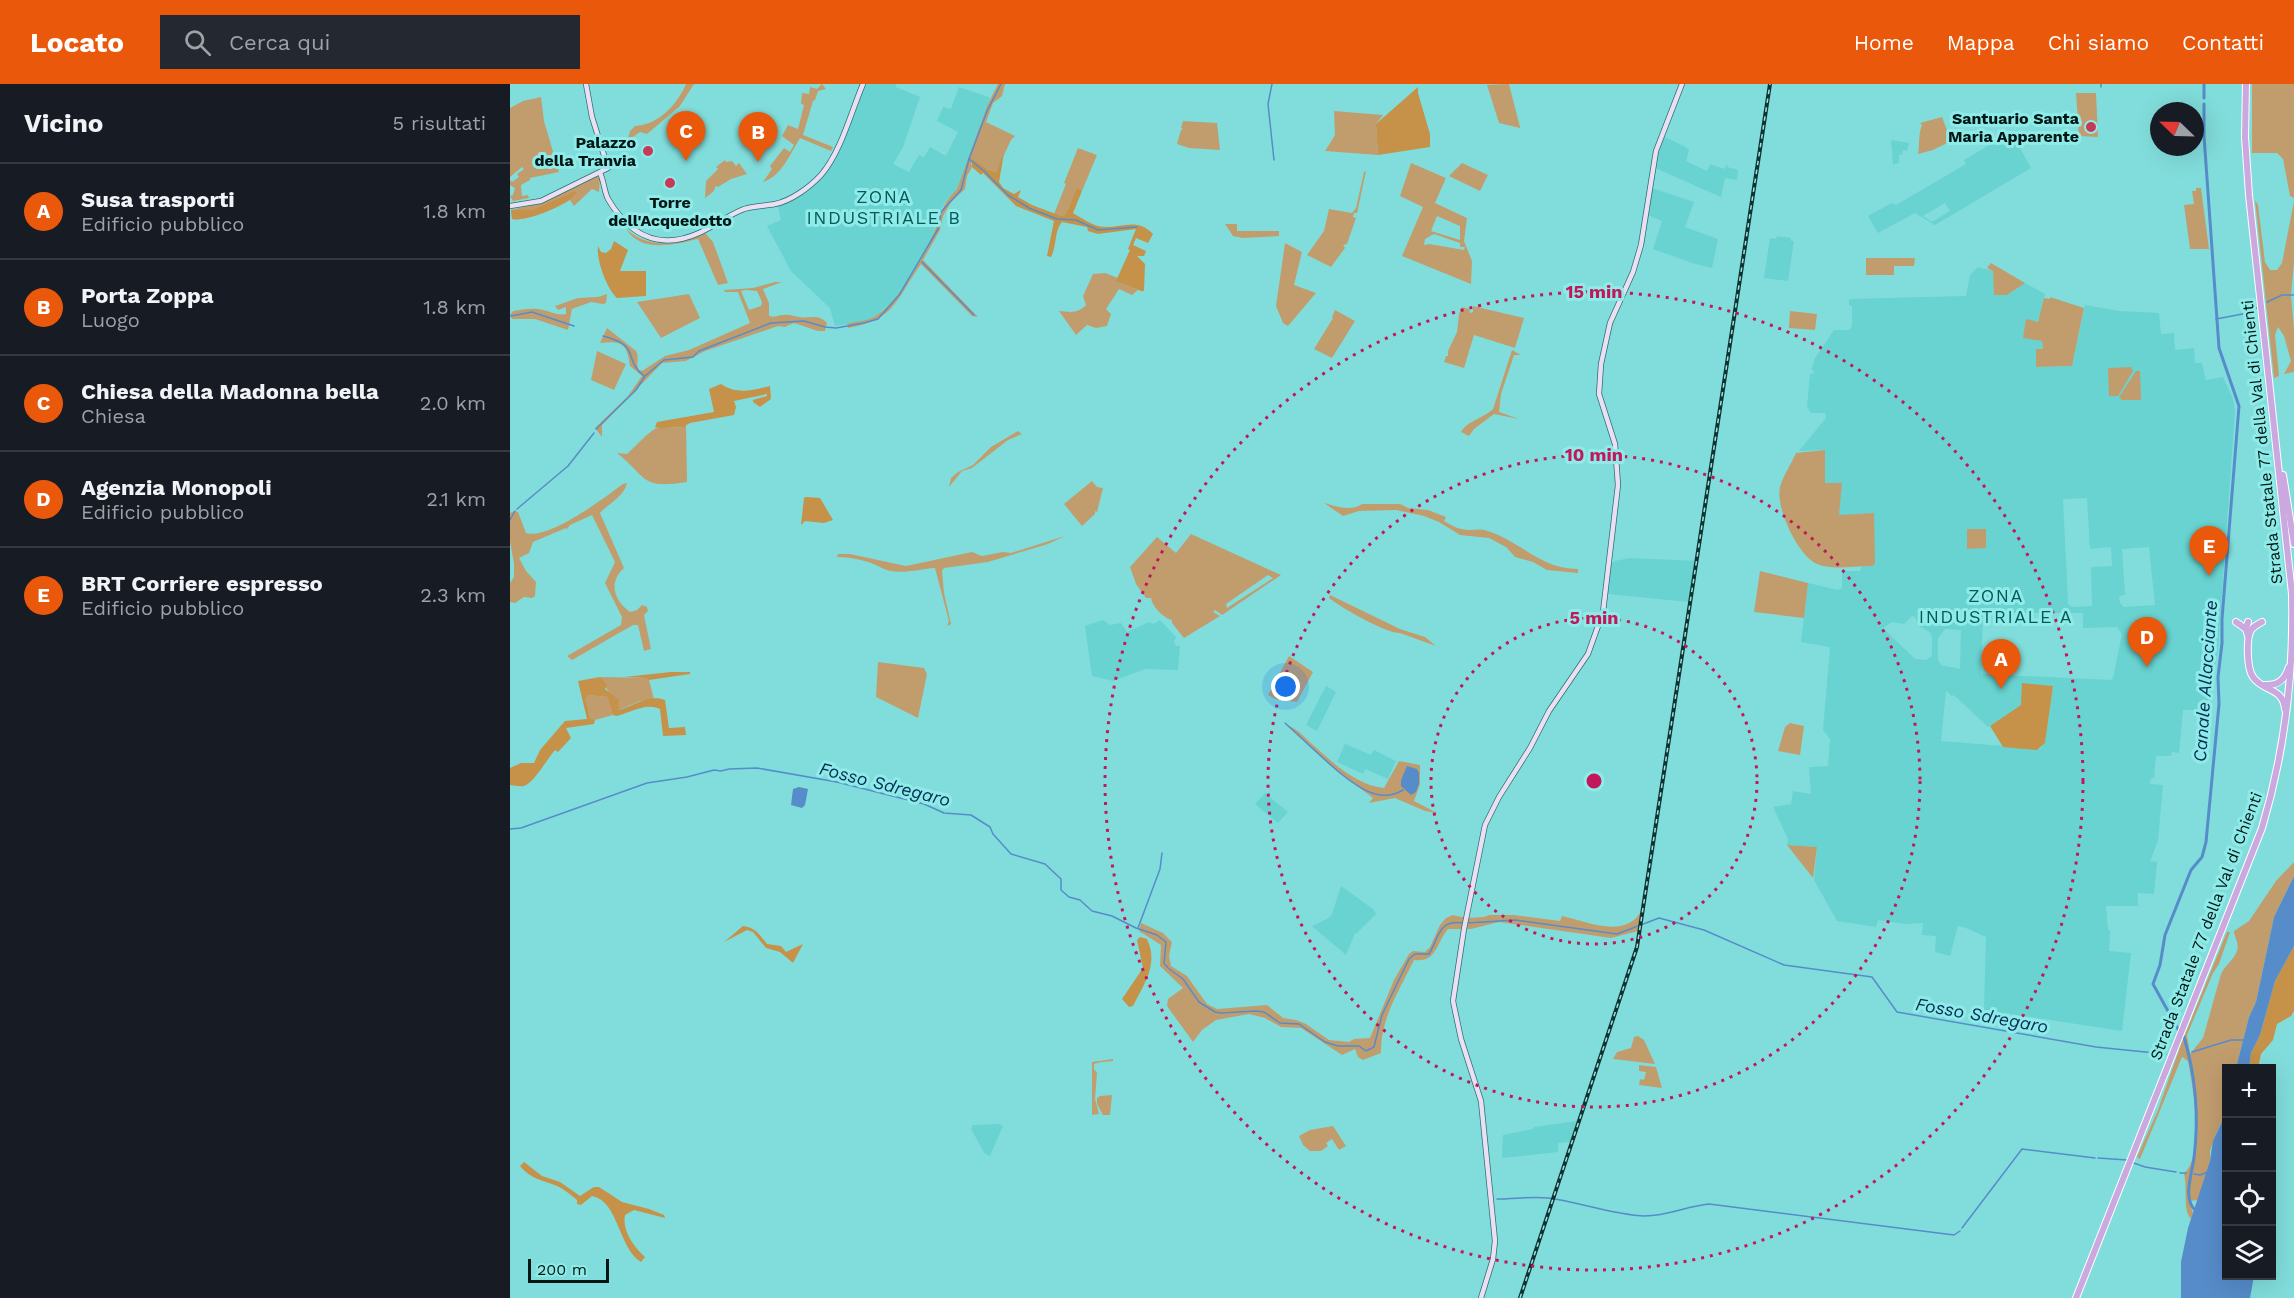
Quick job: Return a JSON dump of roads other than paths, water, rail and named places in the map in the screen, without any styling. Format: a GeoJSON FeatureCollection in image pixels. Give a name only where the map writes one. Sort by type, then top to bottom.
{"type":"FeatureCollection","features":[{"type":"Feature","properties":{"kind":"highway","name":"Strada Statale 77 della Val di Chienti"},"geometry":{"type":"LineString","coordinates":[[2226,925],[2262,828],[2278,766],[2291,680],[2292,607],[2250,192],[2247,84]]}},
{"type":"Feature","properties":{"kind":"highway","name":"Strada Statale 77 della Val di Chienti"},"geometry":{"type":"LineString","coordinates":[[2272,393],[2294,576]]}},
{"type":"Feature","properties":{"kind":"highway"},"geometry":{"type":"LineString","coordinates":[[2283,475],[2294,544]]}},
{"type":"Feature","properties":{"kind":"highway"},"geometry":{"type":"LineString","coordinates":[[2259,684],[2276,684],[2288,672],[2292,607]]}},
{"type":"Feature","properties":{"kind":"highway"},"geometry":{"type":"LineString","coordinates":[[2236,622],[2248,633],[2250,672],[2259,684],[2279,694],[2285,705],[2278,766]]}},
{"type":"Feature","properties":{"kind":"highway"},"geometry":{"type":"LineString","coordinates":[[2248,633],[2262,622]]}},
{"type":"Feature","properties":{"kind":"highway","name":"Strada Statale 77 della Val di Chienti"},"geometry":{"type":"LineString","coordinates":[[2078,1298],[2265,829],[2287,742],[2294,687]]}},
{"type":"Feature","properties":{"kind":"main road"},"geometry":{"type":"LineString","coordinates":[[510,206],[541,201],[607,168],[592,117],[586,84]]}},
{"type":"Feature","properties":{"kind":"main road"},"geometry":{"type":"LineString","coordinates":[[600,173],[606,194],[615,210],[632,229],[647,237],[673,239],[691,236],[732,214],[753,207],[777,204],[806,188],[820,176],[835,151],[862,84]]}},
{"type":"Feature","properties":{"kind":"main road"},"geometry":{"type":"LineString","coordinates":[[1481,1298],[1493,1259],[1495,1241],[1480,1095],[1461,1039],[1453,1001],[1464,928],[1485,825],[1550,711],[1592,647],[1602,612],[1616,512],[1618,460],[1611,430],[1600,400],[1598,388],[1600,372],[1610,323],[1639,253],[1648,210],[1656,151],[1682,84]]}},
{"type":"Feature","properties":{"kind":"waterway"},"geometry":{"type":"LineString","coordinates":[[596,429],[636,390],[645,376],[664,360],[693,357],[699,351],[771,323],[804,321],[836,328],[878,319],[899,295],[938,229],[941,212],[961,190],[969,159],[987,111],[1001,84]]}},
{"type":"Feature","properties":{"kind":"waterway"},"geometry":{"type":"LineString","coordinates":[[1272,84],[1268,104],[1274,160]]}},
{"type":"Feature","properties":{"kind":"waterway","name":"Canale Allacciante"},"geometry":{"type":"LineString","coordinates":[[2204,84],[2204,98]]}},
{"type":"Feature","properties":{"kind":"waterway","name":"Canale Allacciante"},"geometry":{"type":"LineString","coordinates":[[2179,1031],[2153,984],[2160,965],[2165,935],[2191,870],[2202,857],[2206,842],[2219,704],[2218,677],[2239,406],[2219,348],[2204,136]]}},
{"type":"Feature","properties":{"kind":"waterway"},"geometry":{"type":"LineString","coordinates":[[969,159],[1008,195],[1029,208],[1057,219],[1076,220],[1098,230],[1137,227]]}},
{"type":"Feature","properties":{"kind":"waterway"},"geometry":{"type":"LineString","coordinates":[[922,262],[974,315]]}},
{"type":"Feature","properties":{"kind":"waterway"},"geometry":{"type":"LineString","coordinates":[[2267,302],[2282,295],[2294,295]]}},
{"type":"Feature","properties":{"kind":"waterway"},"geometry":{"type":"LineString","coordinates":[[2216,319],[2248,313],[2258,307]]}},
{"type":"Feature","properties":{"kind":"waterway"},"geometry":{"type":"LineString","coordinates":[[511,316],[532,312],[574,326]]}},
{"type":"Feature","properties":{"kind":"waterway"},"geometry":{"type":"LineString","coordinates":[[603,336],[623,344],[644,376]]}},
{"type":"Feature","properties":{"kind":"waterway"},"geometry":{"type":"LineString","coordinates":[[517,509],[568,466],[594,433]]}},
{"type":"Feature","properties":{"kind":"waterway"},"geometry":{"type":"LineString","coordinates":[[510,520],[515,511]]}},
{"type":"Feature","properties":{"kind":"waterway"},"geometry":{"type":"LineString","coordinates":[[1285,723],[1339,772],[1362,788],[1384,795],[1392,795],[1403,790]]}},
{"type":"Feature","properties":{"kind":"waterway","name":"Fosso Sdregaro"},"geometry":{"type":"LineString","coordinates":[[510,829],[521,828],[647,783],[714,770],[757,768],[837,782],[924,804],[944,813],[971,815],[990,827],[993,834],[1011,854],[1045,864],[1061,879],[1061,890],[1069,897],[1080,900],[1092,911],[1112,916],[1157,935],[1166,942],[1164,963],[1183,979],[1199,1002],[1215,1012],[1264,1012],[1280,1023],[1299,1024],[1325,1042],[1338,1046],[1359,1046],[1366,1051],[1374,1047],[1382,1015],[1409,959],[1415,954],[1429,954],[1444,927],[1449,924],[1463,923]]}},
{"type":"Feature","properties":{"kind":"waterway"},"geometry":{"type":"LineString","coordinates":[[1138,928],[1160,869],[1162,853]]}},
{"type":"Feature","properties":{"kind":"waterway","name":"Fosso Sdregaro"},"geometry":{"type":"LineString","coordinates":[[1467,923],[1515,920],[1617,934],[1659,918],[1704,930],[1784,965],[1872,977],[1897,1012],[2096,1047],[2165,1054]]}},
{"type":"Feature","properties":{"kind":"waterway","name":"Canale Allacciante"},"geometry":{"type":"LineString","coordinates":[[2184,1037],[2195,1097],[2195,1143],[2189,1193],[2192,1206],[2196,1211]]}},
{"type":"Feature","properties":{"kind":"waterway","name":"Fosso Sdregaro"},"geometry":{"type":"LineString","coordinates":[[2192,1052],[2231,1040],[2243,1040]]}},
{"type":"Feature","properties":{"kind":"waterway"},"geometry":{"type":"LineString","coordinates":[[1962,1228],[2022,1149],[2095,1158]]}},
{"type":"Feature","properties":{"kind":"waterway"},"geometry":{"type":"LineString","coordinates":[[2098,1158],[2127,1160]]}},
{"type":"Feature","properties":{"kind":"waterway"},"geometry":{"type":"LineString","coordinates":[[2131,1162],[2145,1167],[2176,1172]]}},
{"type":"Feature","properties":{"kind":"waterway"},"geometry":{"type":"LineString","coordinates":[[2194,1174],[2200,1175],[2208,1172]]}},
{"type":"Feature","properties":{"kind":"waterway"},"geometry":{"type":"LineString","coordinates":[[2180,1173],[2186,1173]]}},
{"type":"Feature","properties":{"kind":"waterway"},"geometry":{"type":"LineString","coordinates":[[1497,1199],[1548,1198],[1645,1216],[1709,1204],[1954,1235],[1960,1231]]}},
{"type":"Feature","properties":{"kind":"railway"},"geometry":{"type":"LineString","coordinates":[[1520,1298],[1637,947],[1770,84]]}},
{"type":"Feature","properties":{"kind":"place","name":"Santuario Santa Maria Apparente"},"geometry":{"type":"Point","coordinates":[2091,127]}},
{"type":"Feature","properties":{"kind":"place","name":"Palazzo della Tranvia"},"geometry":{"type":"Point","coordinates":[648,151]}},
{"type":"Feature","properties":{"kind":"place","name":"Chiesa della Madonna bella"},"geometry":{"type":"Point","coordinates":[686,161]}},
{"type":"Feature","properties":{"kind":"place","name":"Porta Zoppa"},"geometry":{"type":"Point","coordinates":[758,162]}},
{"type":"Feature","properties":{"kind":"place","name":"Torre dell'Acquedotto"},"geometry":{"type":"Point","coordinates":[670,183]}},
{"type":"Feature","properties":{"kind":"place","name":"BRT Corriere espresso"},"geometry":{"type":"Point","coordinates":[2209,576]}},
{"type":"Feature","properties":{"kind":"place","name":"Agenzia Monopoli"},"geometry":{"type":"Point","coordinates":[2147,667]}},
{"type":"Feature","properties":{"kind":"place","name":"Susa trasporti"},"geometry":{"type":"Point","coordinates":[2001,689]}},
{"type":"Feature","properties":{"kind":"district","name":"ZONA INDUSTRIALE B"},"geometry":{"type":"Point","coordinates":[884,206]}},
{"type":"Feature","properties":{"kind":"district","name":"ZONA INDUSTRIALE A"},"geometry":{"type":"Point","coordinates":[1996,605]}}]}
